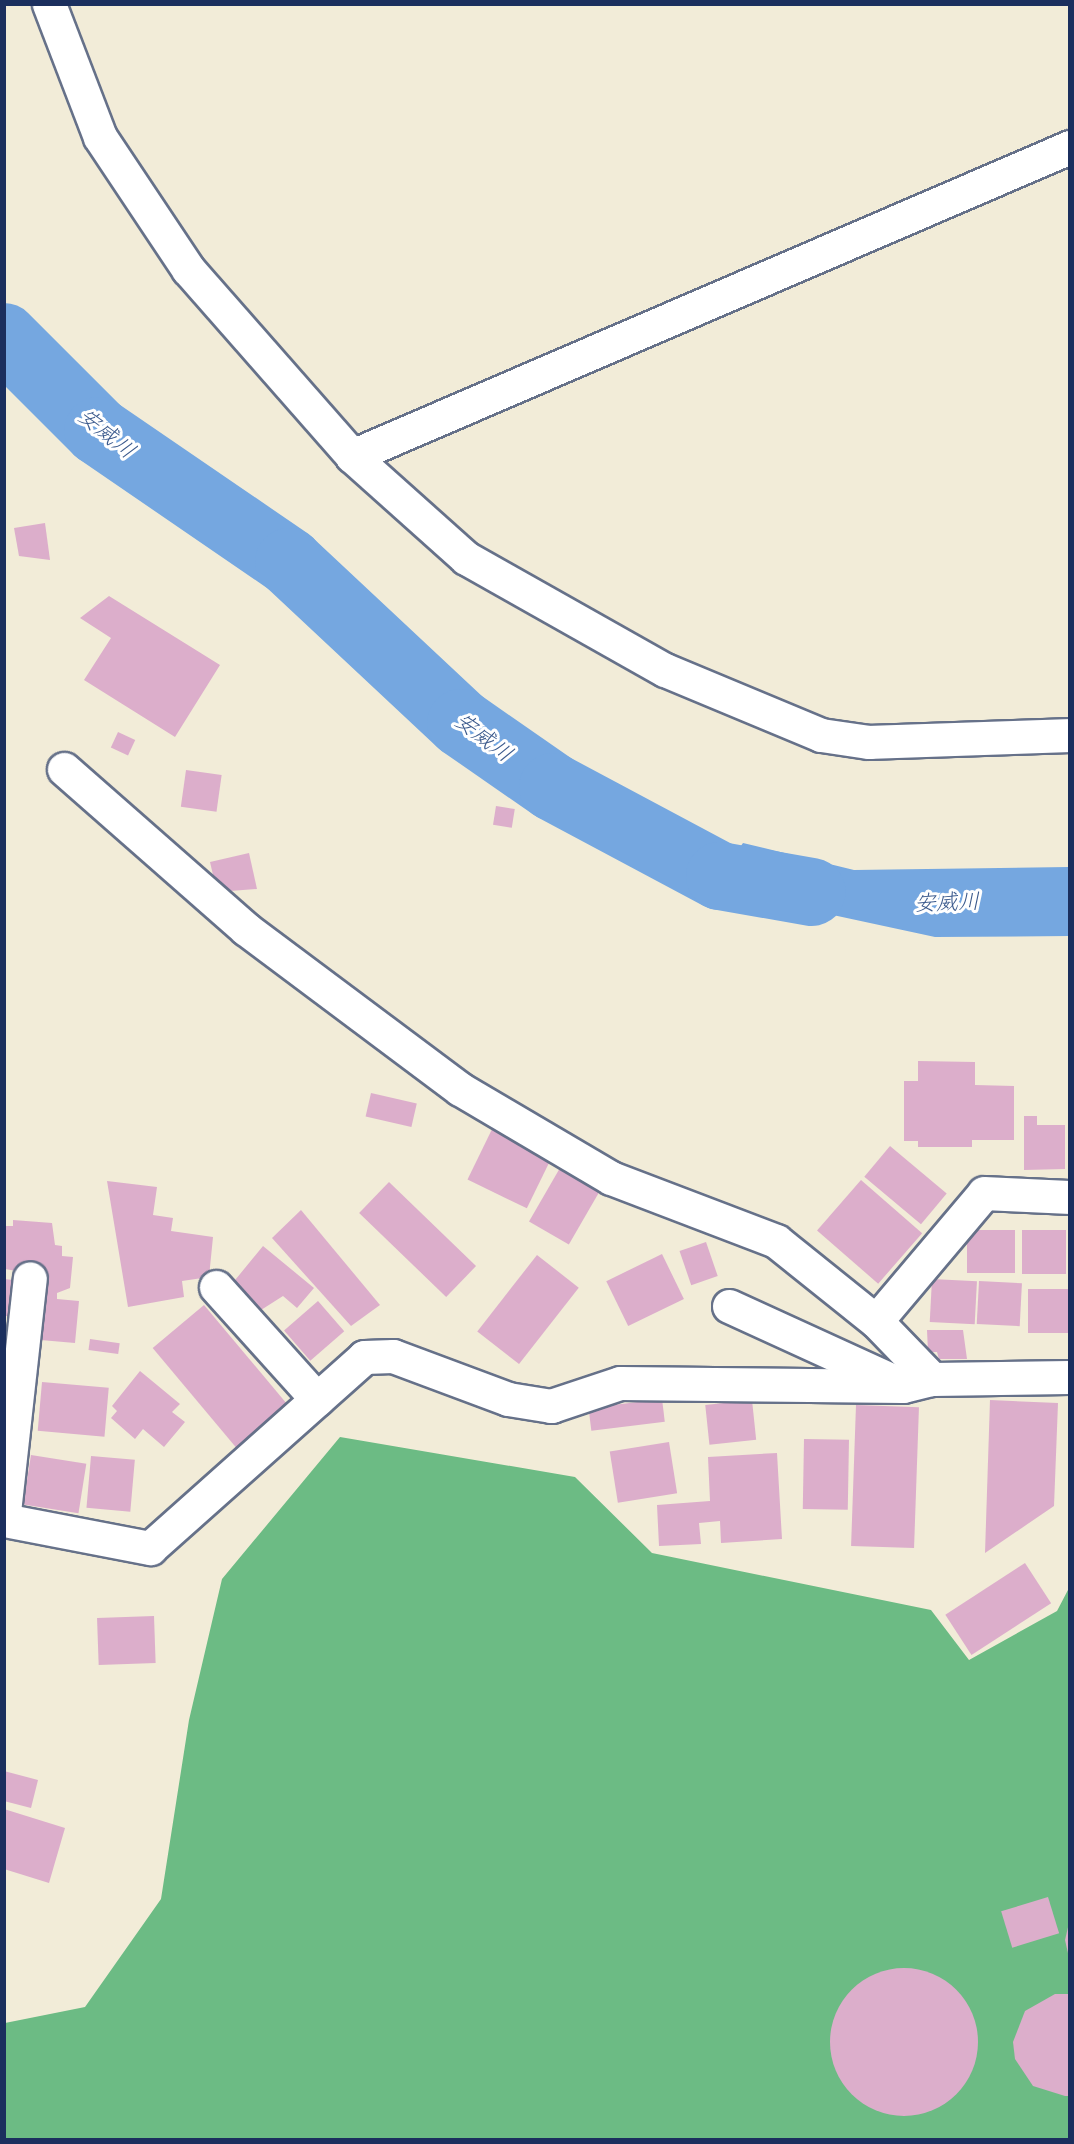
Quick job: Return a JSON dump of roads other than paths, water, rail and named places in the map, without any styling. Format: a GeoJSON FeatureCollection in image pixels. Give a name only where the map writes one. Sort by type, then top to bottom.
{"type":"FeatureCollection","features":[{"type":"Feature","properties":{"kind":"street"},"geometry":{"type":"LineString","coordinates":[[49,4],[100,137],[150,218],[258,354],[352,456],[424,524],[518,591],[644,660],[782,722],[869,742],[1070,735]]}},
{"type":"Feature","properties":{"kind":"street"},"geometry":{"type":"LineString","coordinates":[[352,456],[1070,147]]}},
{"type":"Feature","properties":{"kind":"street"},"geometry":{"type":"LineString","coordinates":[[64,769],[246,929],[460,1089],[611,1178],[776,1241],[876,1321],[918,1382]]}},
{"type":"Feature","properties":{"kind":"street"},"geometry":{"type":"LineString","coordinates":[[876,1321],[984,1193],[1070,1197]]}},
{"type":"Feature","properties":{"kind":"street"},"geometry":{"type":"LineString","coordinates":[[4,1512],[30,1278]]}},
{"type":"Feature","properties":{"kind":"street"},"geometry":{"type":"LineString","coordinates":[[216,1287],[316,1399]]}},
{"type":"Feature","properties":{"kind":"street"},"geometry":{"type":"LineString","coordinates":[[729,1306],[918,1382]]}},
{"type":"Feature","properties":{"kind":"street"},"geometry":{"type":"LineString","coordinates":[[4,1520],[150,1548],[364,1357],[393,1356],[508,1400],[551,1406],[620,1383],[918,1382],[1070,1377]]}},
{"type":"Feature","properties":{"kind":"water"},"geometry":{"type":"Polygon","coordinates":[[[743,843],[854,870],[1069,867],[1069,936],[935,937],[726,892],[720,876],[743,843]]]}},
{"type":"Feature","properties":{"kind":"waterway","name":"安威川"},"geometry":{"type":"LineString","coordinates":[[4,337],[98,431],[289,562],[461,723],[553,787],[720,876],[812,892]]}}]}
